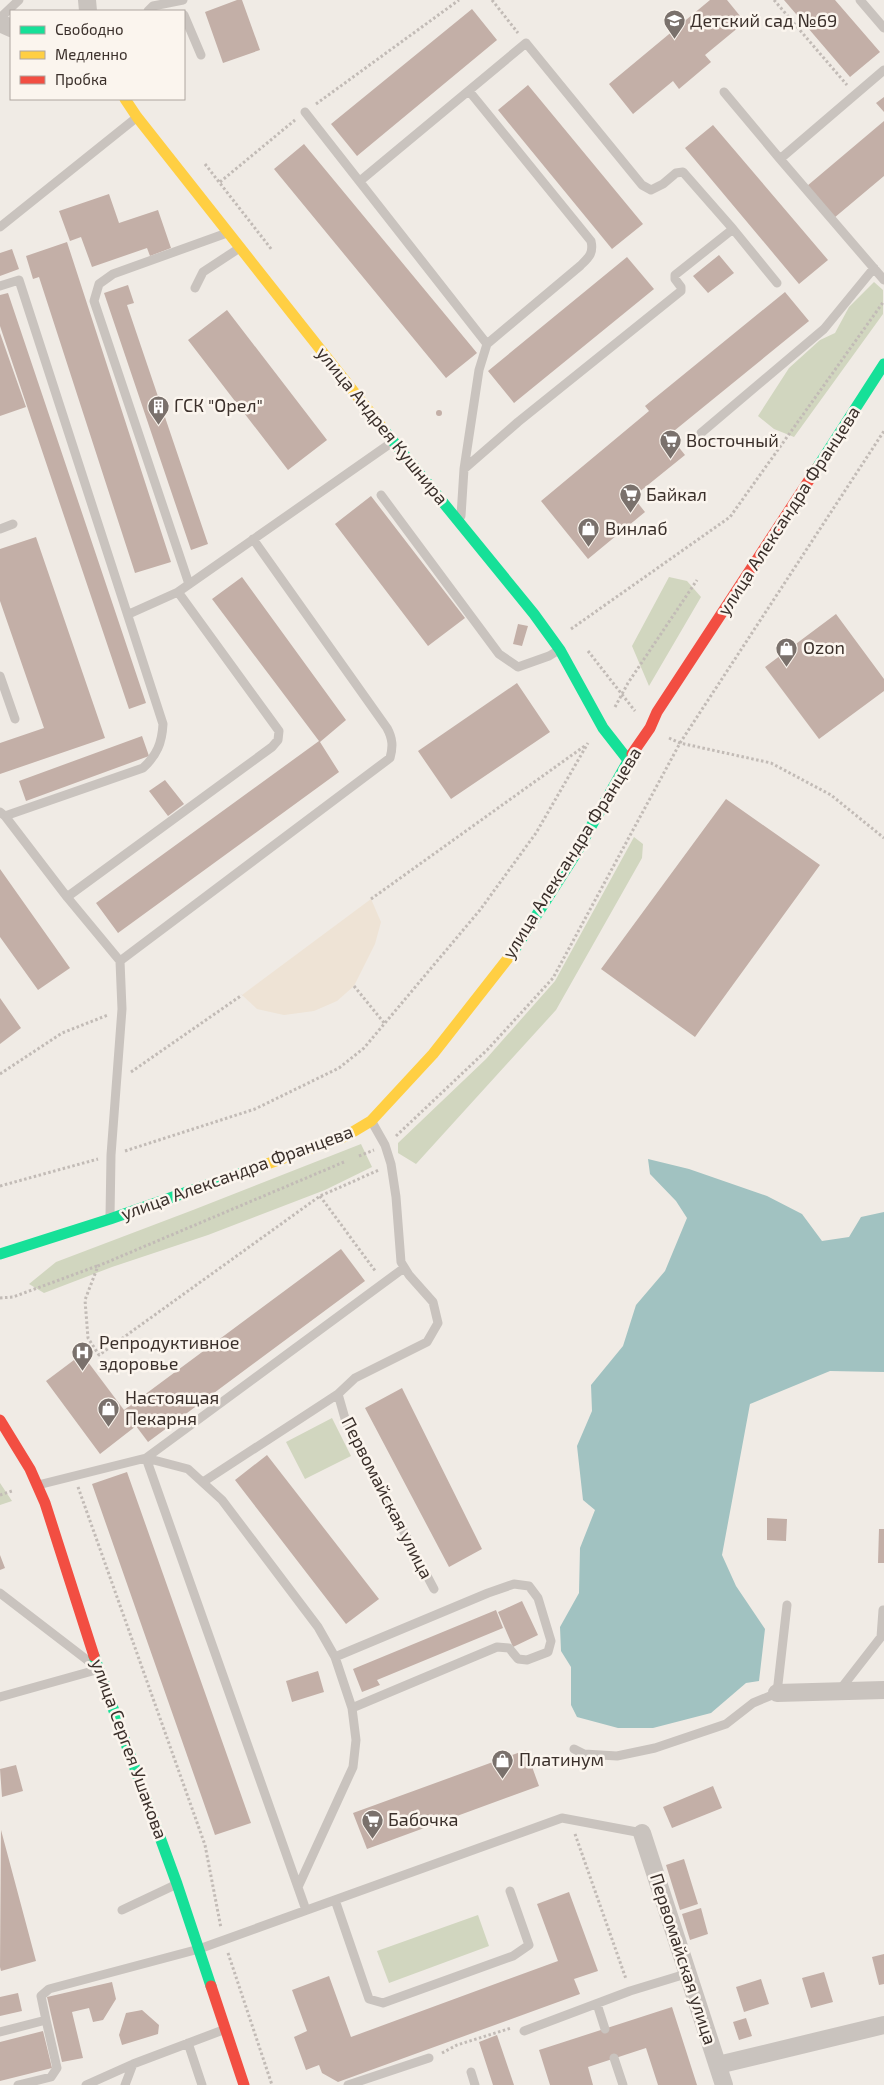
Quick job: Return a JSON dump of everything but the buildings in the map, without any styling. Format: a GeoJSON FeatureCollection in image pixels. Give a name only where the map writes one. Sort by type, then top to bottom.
{"type":"FeatureCollection","features":[{"type":"Feature","properties":{"kind":"street","name":"улица Андрея Кушнира"},"geometry":{"type":"LineString","coordinates":[[127,100],[138,117],[393,442],[534,614],[560,650],[603,728],[628,760]]}},
{"type":"Feature","properties":{"kind":"street","name":"улица Александра Францева"},"geometry":{"type":"LineString","coordinates":[[0,1254],[110,1219],[346,1136],[371,1121],[433,1054],[509,958],[576,855],[628,760],[650,728],[657,712],[764,551],[884,364]]}},
{"type":"Feature","properties":{"kind":"street","name":"улица Сергея Ушакова"},"geometry":{"type":"LineString","coordinates":[[0,1420],[38,1486],[67,1568],[99,1670],[177,1884],[244,2085]]}},
{"type":"Feature","properties":{"kind":"street"},"geometry":{"type":"LineString","coordinates":[[777,1693],[884,1690]]}},
{"type":"Feature","properties":{"kind":"street","name":"Первомайская улица"},"geometry":{"type":"LineString","coordinates":[[642,1833],[724,2085]]}},
{"type":"Feature","properties":{"kind":"street"},"geometry":{"type":"LineString","coordinates":[[718,2065],[884,2025]]}},
{"type":"Feature","properties":{"kind":"lane"},"geometry":{"type":"LineString","coordinates":[[0,18],[19,0]]}},
{"type":"Feature","properties":{"kind":"lane"},"geometry":{"type":"LineString","coordinates":[[860,0],[884,28]]}},
{"type":"Feature","properties":{"kind":"lane"},"geometry":{"type":"LineString","coordinates":[[149,10],[153,6],[181,1]]}},
{"type":"Feature","properties":{"kind":"lane"},"geometry":{"type":"LineString","coordinates":[[185,18],[201,55]]}},
{"type":"Feature","properties":{"kind":"lane"},"geometry":{"type":"LineString","coordinates":[[360,181],[526,43],[642,185],[650,190],[663,184],[676,173],[682,172],[733,229],[777,283]]}},
{"type":"Feature","properties":{"kind":"lane"},"geometry":{"type":"LineString","coordinates":[[780,159],[884,70]]}},
{"type":"Feature","properties":{"kind":"lane"},"geometry":{"type":"LineString","coordinates":[[461,525],[464,469],[479,370],[486,344],[580,266],[591,256],[593,249],[591,241],[469,91]]}},
{"type":"Feature","properties":{"kind":"lane"},"geometry":{"type":"LineString","coordinates":[[724,92],[884,280]]}},
{"type":"Feature","properties":{"kind":"lane"},"geometry":{"type":"LineString","coordinates":[[305,112],[486,344]]}},
{"type":"Feature","properties":{"kind":"lane"},"geometry":{"type":"LineString","coordinates":[[0,227],[138,117]]}},
{"type":"Feature","properties":{"kind":"lane"},"geometry":{"type":"LineString","coordinates":[[464,469],[518,422],[681,291],[682,287],[675,279],[675,275],[733,229]]}},
{"type":"Feature","properties":{"kind":"lane"},"geometry":{"type":"LineString","coordinates":[[189,584],[94,301],[99,284],[113,274],[230,232]]}},
{"type":"Feature","properties":{"kind":"lane"},"geometry":{"type":"LineString","coordinates":[[195,288],[203,272],[241,247]]}},
{"type":"Feature","properties":{"kind":"lane"},"geometry":{"type":"LineString","coordinates":[[701,434],[824,329],[874,268]]}},
{"type":"Feature","properties":{"kind":"lane"},"geometry":{"type":"LineString","coordinates":[[0,286],[19,280],[129,614],[163,724],[162,738],[152,759],[143,768],[3,814],[66,897],[120,961],[122,1009],[111,1155],[110,1219]]}},
{"type":"Feature","properties":{"kind":"lane"},"geometry":{"type":"LineString","coordinates":[[129,614],[178,592],[393,442]]}},
{"type":"Feature","properties":{"kind":"lane"},"geometry":{"type":"LineString","coordinates":[[382,495],[499,654],[518,667],[560,650]]}},
{"type":"Feature","properties":{"kind":"lane"},"geometry":{"type":"LineString","coordinates":[[0,529],[13,524]]}},
{"type":"Feature","properties":{"kind":"lane"},"geometry":{"type":"LineString","coordinates":[[120,961],[390,758],[392,738],[387,728],[253,539]]}},
{"type":"Feature","properties":{"kind":"lane"},"geometry":{"type":"LineString","coordinates":[[66,897],[272,747],[278,740],[279,731],[178,592]]}},
{"type":"Feature","properties":{"kind":"lane"},"geometry":{"type":"LineString","coordinates":[[0,676],[15,720]]}},
{"type":"Feature","properties":{"kind":"lane"},"geometry":{"type":"LineString","coordinates":[[38,1486],[146,1458],[404,1268],[401,1262],[396,1197],[391,1164],[385,1145],[371,1121]]}},
{"type":"Feature","properties":{"kind":"lane","name":"Первомайская улица"},"geometry":{"type":"LineString","coordinates":[[404,1268],[433,1302],[438,1323],[427,1342],[355,1378],[338,1394],[346,1422],[434,1588]]}},
{"type":"Feature","properties":{"kind":"lane"},"geometry":{"type":"LineString","coordinates":[[202,1482],[338,1394]]}},
{"type":"Feature","properties":{"kind":"lane"},"geometry":{"type":"LineString","coordinates":[[146,1458],[188,1469],[222,1500],[318,1627],[334,1657],[352,1708],[356,1740],[353,1767],[298,1887]]}},
{"type":"Feature","properties":{"kind":"lane"},"geometry":{"type":"LineString","coordinates":[[146,1458],[306,1910]]}},
{"type":"Feature","properties":{"kind":"lane"},"geometry":{"type":"LineString","coordinates":[[334,1657],[488,1592],[514,1584],[529,1586],[538,1598],[551,1640],[548,1652],[527,1660],[518,1659],[509,1648],[497,1647],[352,1708]]}},
{"type":"Feature","properties":{"kind":"lane"},"geometry":{"type":"LineString","coordinates":[[0,1593],[99,1670]]}},
{"type":"Feature","properties":{"kind":"lane"},"geometry":{"type":"LineString","coordinates":[[574,1749],[584,1754],[617,1756],[655,1748],[726,1724],[753,1703],[777,1693],[787,1605]]}},
{"type":"Feature","properties":{"kind":"lane"},"geometry":{"type":"LineString","coordinates":[[838,1691],[882,1639],[882,1610]]}},
{"type":"Feature","properties":{"kind":"lane"},"geometry":{"type":"LineString","coordinates":[[0,1697],[99,1670]]}},
{"type":"Feature","properties":{"kind":"lane"},"geometry":{"type":"LineString","coordinates":[[18,2085],[51,2077],[57,2068],[42,1996],[50,1990],[199,1949],[562,1818],[642,1833]]}},
{"type":"Feature","properties":{"kind":"lane"},"geometry":{"type":"LineString","coordinates":[[122,1910],[177,1884]]}},
{"type":"Feature","properties":{"kind":"lane"},"geometry":{"type":"LineString","coordinates":[[335,1900],[369,1999],[383,2004],[513,1956],[528,1945],[510,1891]]}},
{"type":"Feature","properties":{"kind":"lane"},"geometry":{"type":"LineString","coordinates":[[524,2031],[630,1991],[688,1973]]}},
{"type":"Feature","properties":{"kind":"lane"},"geometry":{"type":"LineString","coordinates":[[597,2004],[605,2029]]}},
{"type":"Feature","properties":{"kind":"lane"},"geometry":{"type":"LineString","coordinates":[[0,2032],[46,2020]]}},
{"type":"Feature","properties":{"kind":"lane"},"geometry":{"type":"LineString","coordinates":[[86,2085],[188,2042],[226,2029]]}},
{"type":"Feature","properties":{"kind":"lane"},"geometry":{"type":"LineString","coordinates":[[188,2042],[202,2085]]}},
{"type":"Feature","properties":{"kind":"lane"},"geometry":{"type":"LineString","coordinates":[[348,2085],[429,2058]]}},
{"type":"Feature","properties":{"kind":"lane"},"geometry":{"type":"LineString","coordinates":[[614,2058],[623,2085]]}},
{"type":"Feature","properties":{"kind":"lane"},"geometry":{"type":"LineString","coordinates":[[125,2085],[133,2064]]}},
{"type":"Feature","properties":{"kind":"lane"},"geometry":{"type":"LineString","coordinates":[[471,2072],[475,2085]]}},
{"type":"Feature","properties":{"kind":"path"},"geometry":{"type":"LineString","coordinates":[[220,182],[305,112],[459,0]]}},
{"type":"Feature","properties":{"kind":"path"},"geometry":{"type":"LineString","coordinates":[[492,0],[526,43]]}},
{"type":"Feature","properties":{"kind":"path"},"geometry":{"type":"LineString","coordinates":[[774,0],[855,95]]}},
{"type":"Feature","properties":{"kind":"path"},"geometry":{"type":"LineString","coordinates":[[571,629],[730,517],[884,301]]}},
{"type":"Feature","properties":{"kind":"path"},"geometry":{"type":"LineString","coordinates":[[884,431],[680,743],[771,763],[831,795],[884,838]]}},
{"type":"Feature","properties":{"kind":"path"},"geometry":{"type":"LineString","coordinates":[[621,696],[697,580]]}},
{"type":"Feature","properties":{"kind":"path"},"geometry":{"type":"LineString","coordinates":[[371,899],[588,743],[603,728]]}},
{"type":"Feature","properties":{"kind":"path"},"geometry":{"type":"LineString","coordinates":[[0,1186],[111,1155],[264,1105],[339,1068],[364,1048],[480,910],[536,833],[588,743]]}},
{"type":"Feature","properties":{"kind":"path"},"geometry":{"type":"LineString","coordinates":[[354,986],[385,1024]]}},
{"type":"Feature","properties":{"kind":"path"},"geometry":{"type":"LineString","coordinates":[[118,1081],[242,995]]}},
{"type":"Feature","properties":{"kind":"path"},"geometry":{"type":"LineString","coordinates":[[0,1074],[62,1033],[122,1009]]}},
{"type":"Feature","properties":{"kind":"path"},"geometry":{"type":"LineString","coordinates":[[320,1196],[384,1282]]}},
{"type":"Feature","properties":{"kind":"path"},"geometry":{"type":"LineString","coordinates":[[0,1298],[13,1297],[98,1266]]}},
{"type":"Feature","properties":{"kind":"path"},"geometry":{"type":"LineString","coordinates":[[74,1477],[205,1845],[224,1940],[272,2085]]}},
{"type":"Feature","properties":{"kind":"path"},"geometry":{"type":"LineString","coordinates":[[0,1495],[12,1491]]}},
{"type":"Feature","properties":{"kind":"path"},"geometry":{"type":"LineString","coordinates":[[570,1820],[630,1991]]}},
{"type":"Feature","properties":{"kind":"path"},"geometry":{"type":"LineString","coordinates":[[429,2058],[509,2028],[524,2031]]}},
{"type":"Feature","properties":{"kind":"green space"},"geometry":{"type":"Polygon","coordinates":[[[874,282],[883,290],[883,314],[794,437],[774,429],[758,416],[789,368],[820,340],[835,333],[849,307],[874,282]]]}},
{"type":"Feature","properties":{"kind":"green space"},"geometry":{"type":"Polygon","coordinates":[[[669,577],[687,581],[701,597],[649,686],[632,646],[669,577]]]}},
{"type":"Feature","properties":{"kind":"green space"},"geometry":{"type":"Polygon","coordinates":[[[634,837],[643,844],[642,858],[556,1010],[416,1164],[398,1153],[398,1143],[486,1059],[555,981],[634,837]]]}},
{"type":"Feature","properties":{"kind":"green space"},"geometry":{"type":"Polygon","coordinates":[[[361,1144],[372,1167],[325,1190],[208,1235],[112,1267],[44,1293],[29,1284],[56,1262],[361,1144]]]}},
{"type":"Feature","properties":{"kind":"green space"},"geometry":{"type":"Polygon","coordinates":[[[332,1418],[351,1456],[305,1479],[286,1442],[332,1418]]]}},
{"type":"Feature","properties":{"kind":"green space"},"geometry":{"type":"Polygon","coordinates":[[[0,1483],[12,1501],[0,1505],[0,1483]]]}},
{"type":"Feature","properties":{"kind":"green space"},"geometry":{"type":"Polygon","coordinates":[[[478,1915],[489,1946],[389,1983],[377,1951],[478,1915]]]}},
{"type":"Feature","properties":{"kind":"shaded area"},"geometry":{"type":"Polygon","coordinates":[[[371,899],[381,922],[375,944],[354,986],[337,1001],[314,1011],[284,1015],[257,1009],[242,995],[371,899]]]}},
{"type":"Feature","properties":{"kind":"water"},"geometry":{"type":"Polygon","coordinates":[[[648,1159],[689,1169],[767,1196],[802,1214],[822,1241],[849,1237],[861,1217],[884,1212],[884,1372],[830,1371],[750,1404],[722,1555],[736,1586],[765,1629],[759,1681],[746,1683],[711,1713],[653,1728],[618,1728],[577,1717],[571,1705],[571,1667],[561,1651],[560,1627],[579,1593],[580,1548],[595,1510],[583,1500],[577,1446],[592,1411],[591,1385],[623,1346],[636,1305],[665,1271],[687,1218],[676,1201],[650,1174],[648,1159]]]}},
{"type":"Feature","properties":{"kind":"traffic: fast"},"geometry":{"type":"LineString","coordinates":[[817,468],[884,364]]}},
{"type":"Feature","properties":{"kind":"traffic: fast"},"geometry":{"type":"LineString","coordinates":[[384,430],[534,614],[560,650],[603,728],[628,760]]}},
{"type":"Feature","properties":{"kind":"traffic: fast"},"geometry":{"type":"LineString","coordinates":[[513,952],[575,855],[632,754]]}},
{"type":"Feature","properties":{"kind":"traffic: fast"},"geometry":{"type":"LineString","coordinates":[[0,1254],[110,1219],[267,1164]]}},
{"type":"Feature","properties":{"kind":"traffic: fast"},"geometry":{"type":"LineString","coordinates":[[94,1656],[177,1884],[211,1986]]}},
{"type":"Feature","properties":{"kind":"traffic: slow"},"geometry":{"type":"LineString","coordinates":[[126,100],[137,117],[384,430]]}},
{"type":"Feature","properties":{"kind":"traffic: slow"},"geometry":{"type":"LineString","coordinates":[[267,1164],[346,1136],[371,1121],[433,1054],[513,952]]}},
{"type":"Feature","properties":{"kind":"traffic: jam"},"geometry":{"type":"LineString","coordinates":[[632,754],[650,728],[657,712],[817,468]]}},
{"type":"Feature","properties":{"kind":"traffic: jam"},"geometry":{"type":"LineString","coordinates":[[0,1420],[30,1469],[45,1503],[94,1656]]}},
{"type":"Feature","properties":{"kind":"traffic: jam"},"geometry":{"type":"LineString","coordinates":[[211,1986],[244,2085]]}},
{"type":"Feature","properties":{"kind":"place","name":"Детский сад №69"},"geometry":{"type":"Point","coordinates":[674,40]}},
{"type":"Feature","properties":{"kind":"place","name":"ГСК \"Орел\""},"geometry":{"type":"Point","coordinates":[158,425]}},
{"type":"Feature","properties":{"kind":"place","name":"Восточный"},"geometry":{"type":"Point","coordinates":[670,460]}},
{"type":"Feature","properties":{"kind":"place","name":"Байкал"},"geometry":{"type":"Point","coordinates":[630,514]}},
{"type":"Feature","properties":{"kind":"place","name":"Винлаб"},"geometry":{"type":"Point","coordinates":[589,548]}},
{"type":"Feature","properties":{"kind":"place","name":"Ozon"},"geometry":{"type":"Point","coordinates":[787,667]}},
{"type":"Feature","properties":{"kind":"place","name":"Репродуктивное здоровье"},"geometry":{"type":"Point","coordinates":[83,1372]}},
{"type":"Feature","properties":{"kind":"place","name":"Настоящая Пекарня"},"geometry":{"type":"Point","coordinates":[109,1427]}},
{"type":"Feature","properties":{"kind":"place","name":"Платинум"},"geometry":{"type":"Point","coordinates":[503,1779]}},
{"type":"Feature","properties":{"kind":"place","name":"Бабочка"},"geometry":{"type":"Point","coordinates":[372,1839]}}]}
